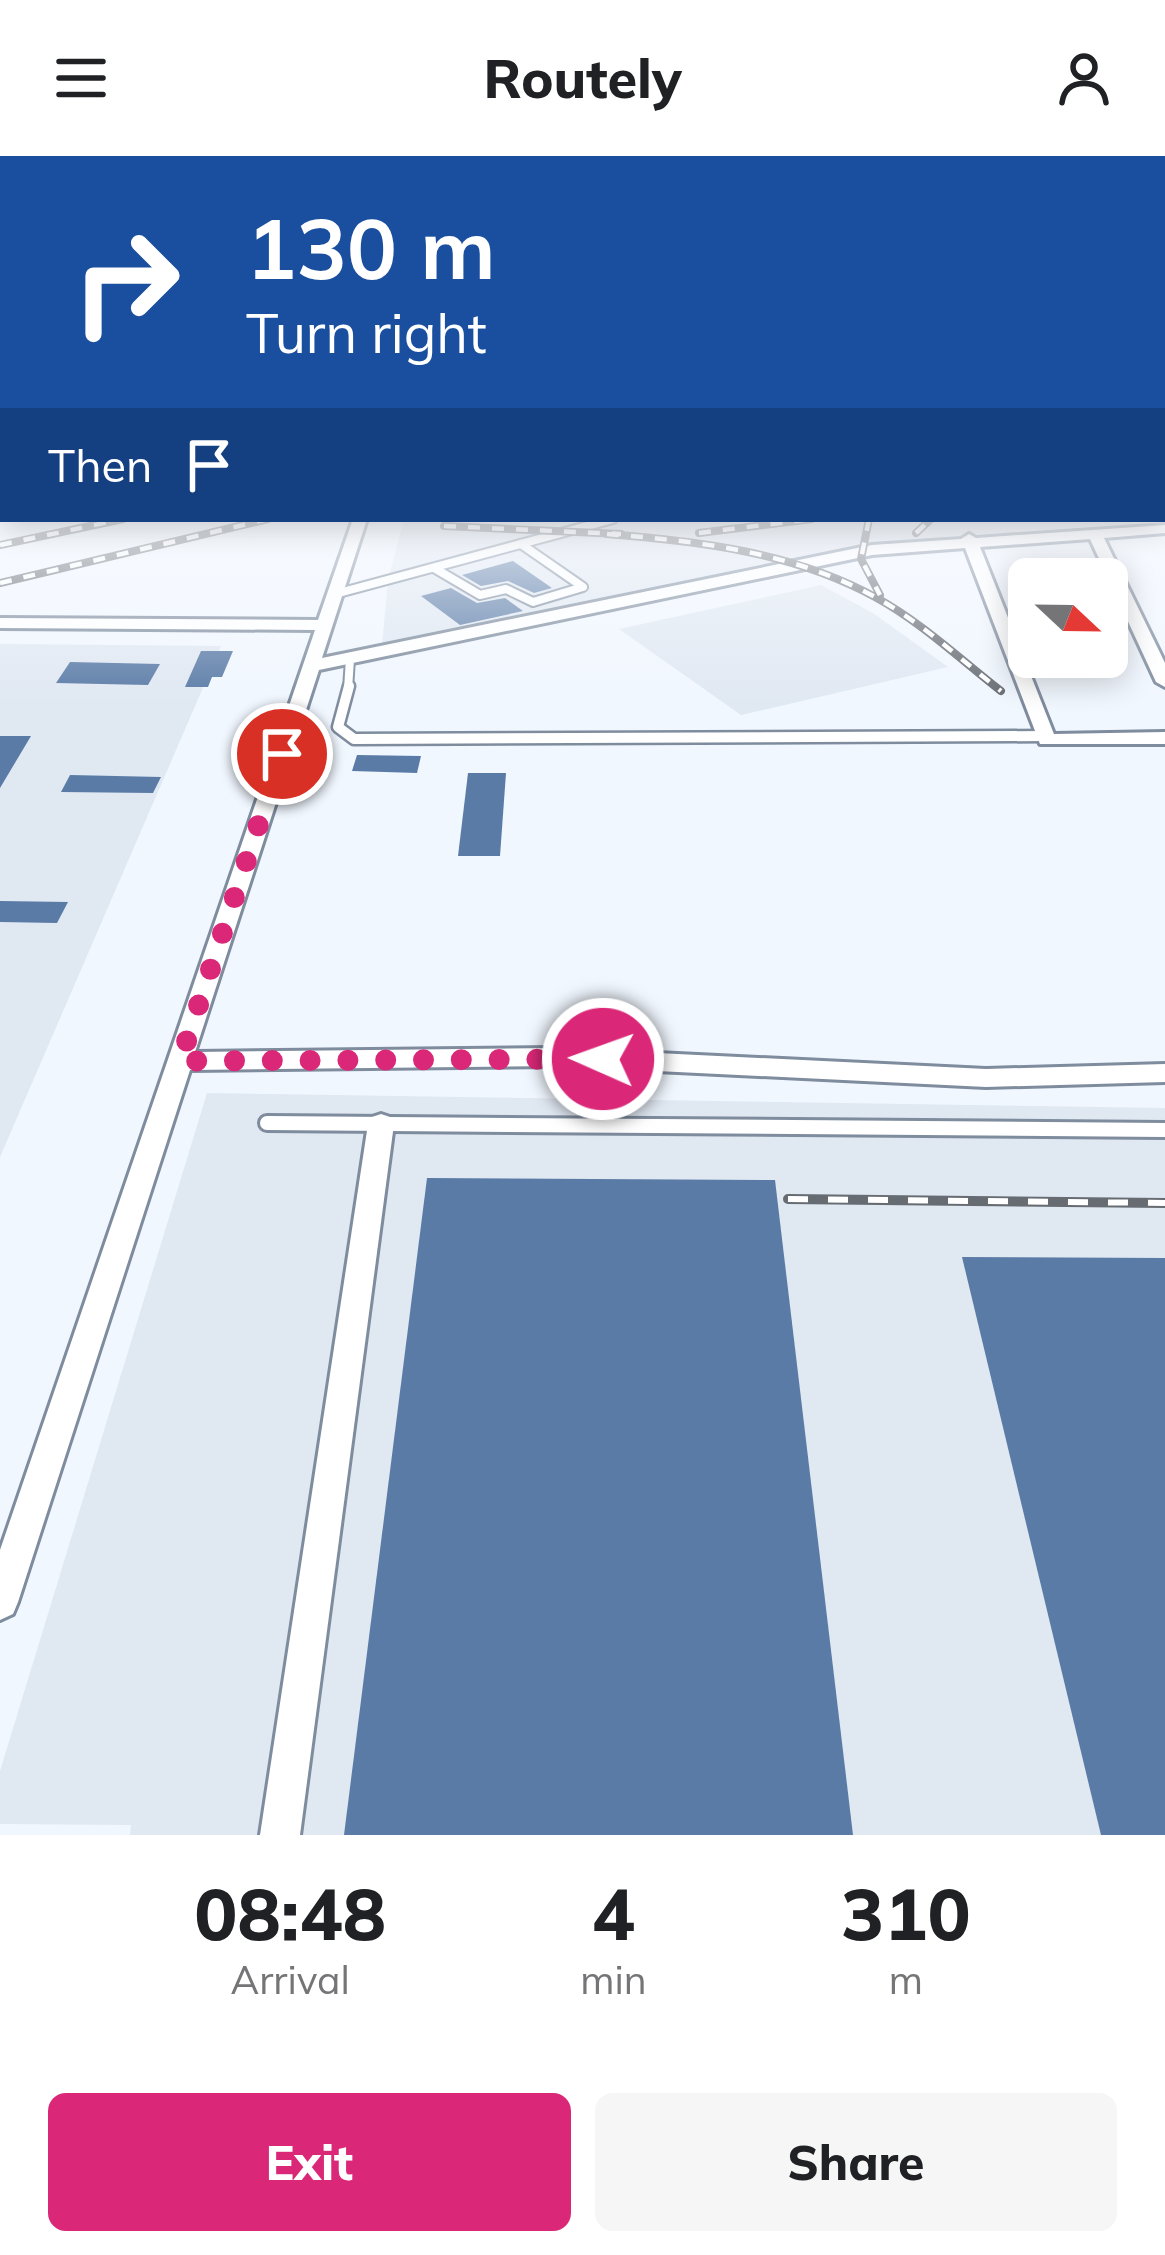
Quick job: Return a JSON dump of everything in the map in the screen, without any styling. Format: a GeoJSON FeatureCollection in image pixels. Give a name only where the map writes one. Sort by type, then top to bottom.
{"type":"FeatureCollection","features":[{"type":"Feature","properties":{"kind":"street"},"geometry":{"type":"LineString","coordinates":[[0,1602],[350,548]]}},
{"type":"Feature","properties":{"kind":"street"},"geometry":{"type":"LineString","coordinates":[[311,666],[887,548]]}},
{"type":"Feature","properties":{"kind":"street"},"geometry":{"type":"LineString","coordinates":[[973,548],[1045,736],[1165,738]]}},
{"type":"Feature","properties":{"kind":"street"},"geometry":{"type":"LineString","coordinates":[[1102,548],[1165,682]]}},
{"type":"Feature","properties":{"kind":"street"},"geometry":{"type":"LineString","coordinates":[[0,623],[325,625]]}},
{"type":"Feature","properties":{"kind":"street"},"geometry":{"type":"LineString","coordinates":[[180,1061],[555,1057],[986,1078],[1165,1073]]}},
{"type":"Feature","properties":{"kind":"street"},"geometry":{"type":"LineString","coordinates":[[280,1835],[381,1124]]}},
{"type":"Feature","properties":{"kind":"lane"},"geometry":{"type":"LineString","coordinates":[[335,594],[505,548]]}},
{"type":"Feature","properties":{"kind":"lane"},"geometry":{"type":"LineString","coordinates":[[434,568],[480,595],[506,589],[533,602],[583,587],[527,548]]}},
{"type":"Feature","properties":{"kind":"lane"},"geometry":{"type":"LineString","coordinates":[[350,658],[348,699],[338,727],[354,739],[1045,736]]}},
{"type":"Feature","properties":{"kind":"lane"},"geometry":{"type":"LineString","coordinates":[[267,1123],[1165,1130]]}},
{"type":"Feature","properties":{"kind":"shaded area"},"geometry":{"type":"Polygon","coordinates":[[[396,548],[867,548],[786,560],[382,646],[388,580],[396,548]]]}},
{"type":"Feature","properties":{"kind":"shaded area"},"geometry":{"type":"Polygon","coordinates":[[[821,585],[873,613],[948,667],[741,715],[619,629],[821,585]]]}},
{"type":"Feature","properties":{"kind":"shaded area"},"geometry":{"type":"Polygon","coordinates":[[[0,644],[221,646],[0,1157],[0,644]]]}},
{"type":"Feature","properties":{"kind":"shaded area"},"geometry":{"type":"Polygon","coordinates":[[[207,1093],[1165,1108],[1165,1835],[130,1835],[131,1825],[0,1824],[0,1771],[207,1093]]]}},
{"type":"Feature","properties":{"kind":"building"},"geometry":{"type":"Polygon","coordinates":[[[513,561],[552,588],[534,593],[508,581],[481,586],[462,575],[513,561]]]}},
{"type":"Feature","properties":{"kind":"building"},"geometry":{"type":"Polygon","coordinates":[[[451,588],[477,603],[505,598],[523,611],[460,625],[421,596],[451,588]]]}},
{"type":"Feature","properties":{"kind":"building"},"geometry":{"type":"Polygon","coordinates":[[[201,651],[233,651],[222,677],[212,677],[208,687],[185,687],[201,651]]]}},
{"type":"Feature","properties":{"kind":"building"},"geometry":{"type":"Polygon","coordinates":[[[70,662],[160,664],[148,685],[56,683],[70,662]]]}},
{"type":"Feature","properties":{"kind":"building"},"geometry":{"type":"Polygon","coordinates":[[[0,736],[31,736],[0,788],[0,736]]]}},
{"type":"Feature","properties":{"kind":"building"},"geometry":{"type":"Polygon","coordinates":[[[357,755],[421,756],[417,773],[352,771],[357,755]]]}},
{"type":"Feature","properties":{"kind":"building"},"geometry":{"type":"Polygon","coordinates":[[[468,773],[506,773],[500,856],[458,856],[468,773]]]}},
{"type":"Feature","properties":{"kind":"building"},"geometry":{"type":"Polygon","coordinates":[[[70,775],[161,777],[153,793],[61,792],[70,775]]]}},
{"type":"Feature","properties":{"kind":"building"},"geometry":{"type":"Polygon","coordinates":[[[0,901],[68,902],[57,923],[0,922],[0,901]]]}},
{"type":"Feature","properties":{"kind":"building"},"geometry":{"type":"Polygon","coordinates":[[[427,1178],[775,1180],[853,1835],[344,1835],[427,1178]]]}},
{"type":"Feature","properties":{"kind":"building"},"geometry":{"type":"Polygon","coordinates":[[[962,1257],[1165,1258],[1165,1835],[1101,1835],[962,1257]]]}},
{"type":"Feature","properties":{"kind":"railway"},"geometry":{"type":"LineString","coordinates":[[0,583],[145,548]]}},
{"type":"Feature","properties":{"kind":"railway"},"geometry":{"type":"LineString","coordinates":[[728,548],[811,569],[875,597],[940,641],[1001,691]]}},
{"type":"Feature","properties":{"kind":"railway"},"geometry":{"type":"LineString","coordinates":[[863,548],[861,559],[880,595]]}},
{"type":"Feature","properties":{"kind":"railway"},"geometry":{"type":"LineString","coordinates":[[788,1199],[1165,1203]]}},
{"type":"Feature","properties":{"kind":"route"},"geometry":{"type":"LineString","coordinates":[[282,754],[180,1061],[603,1059]]}}]}
